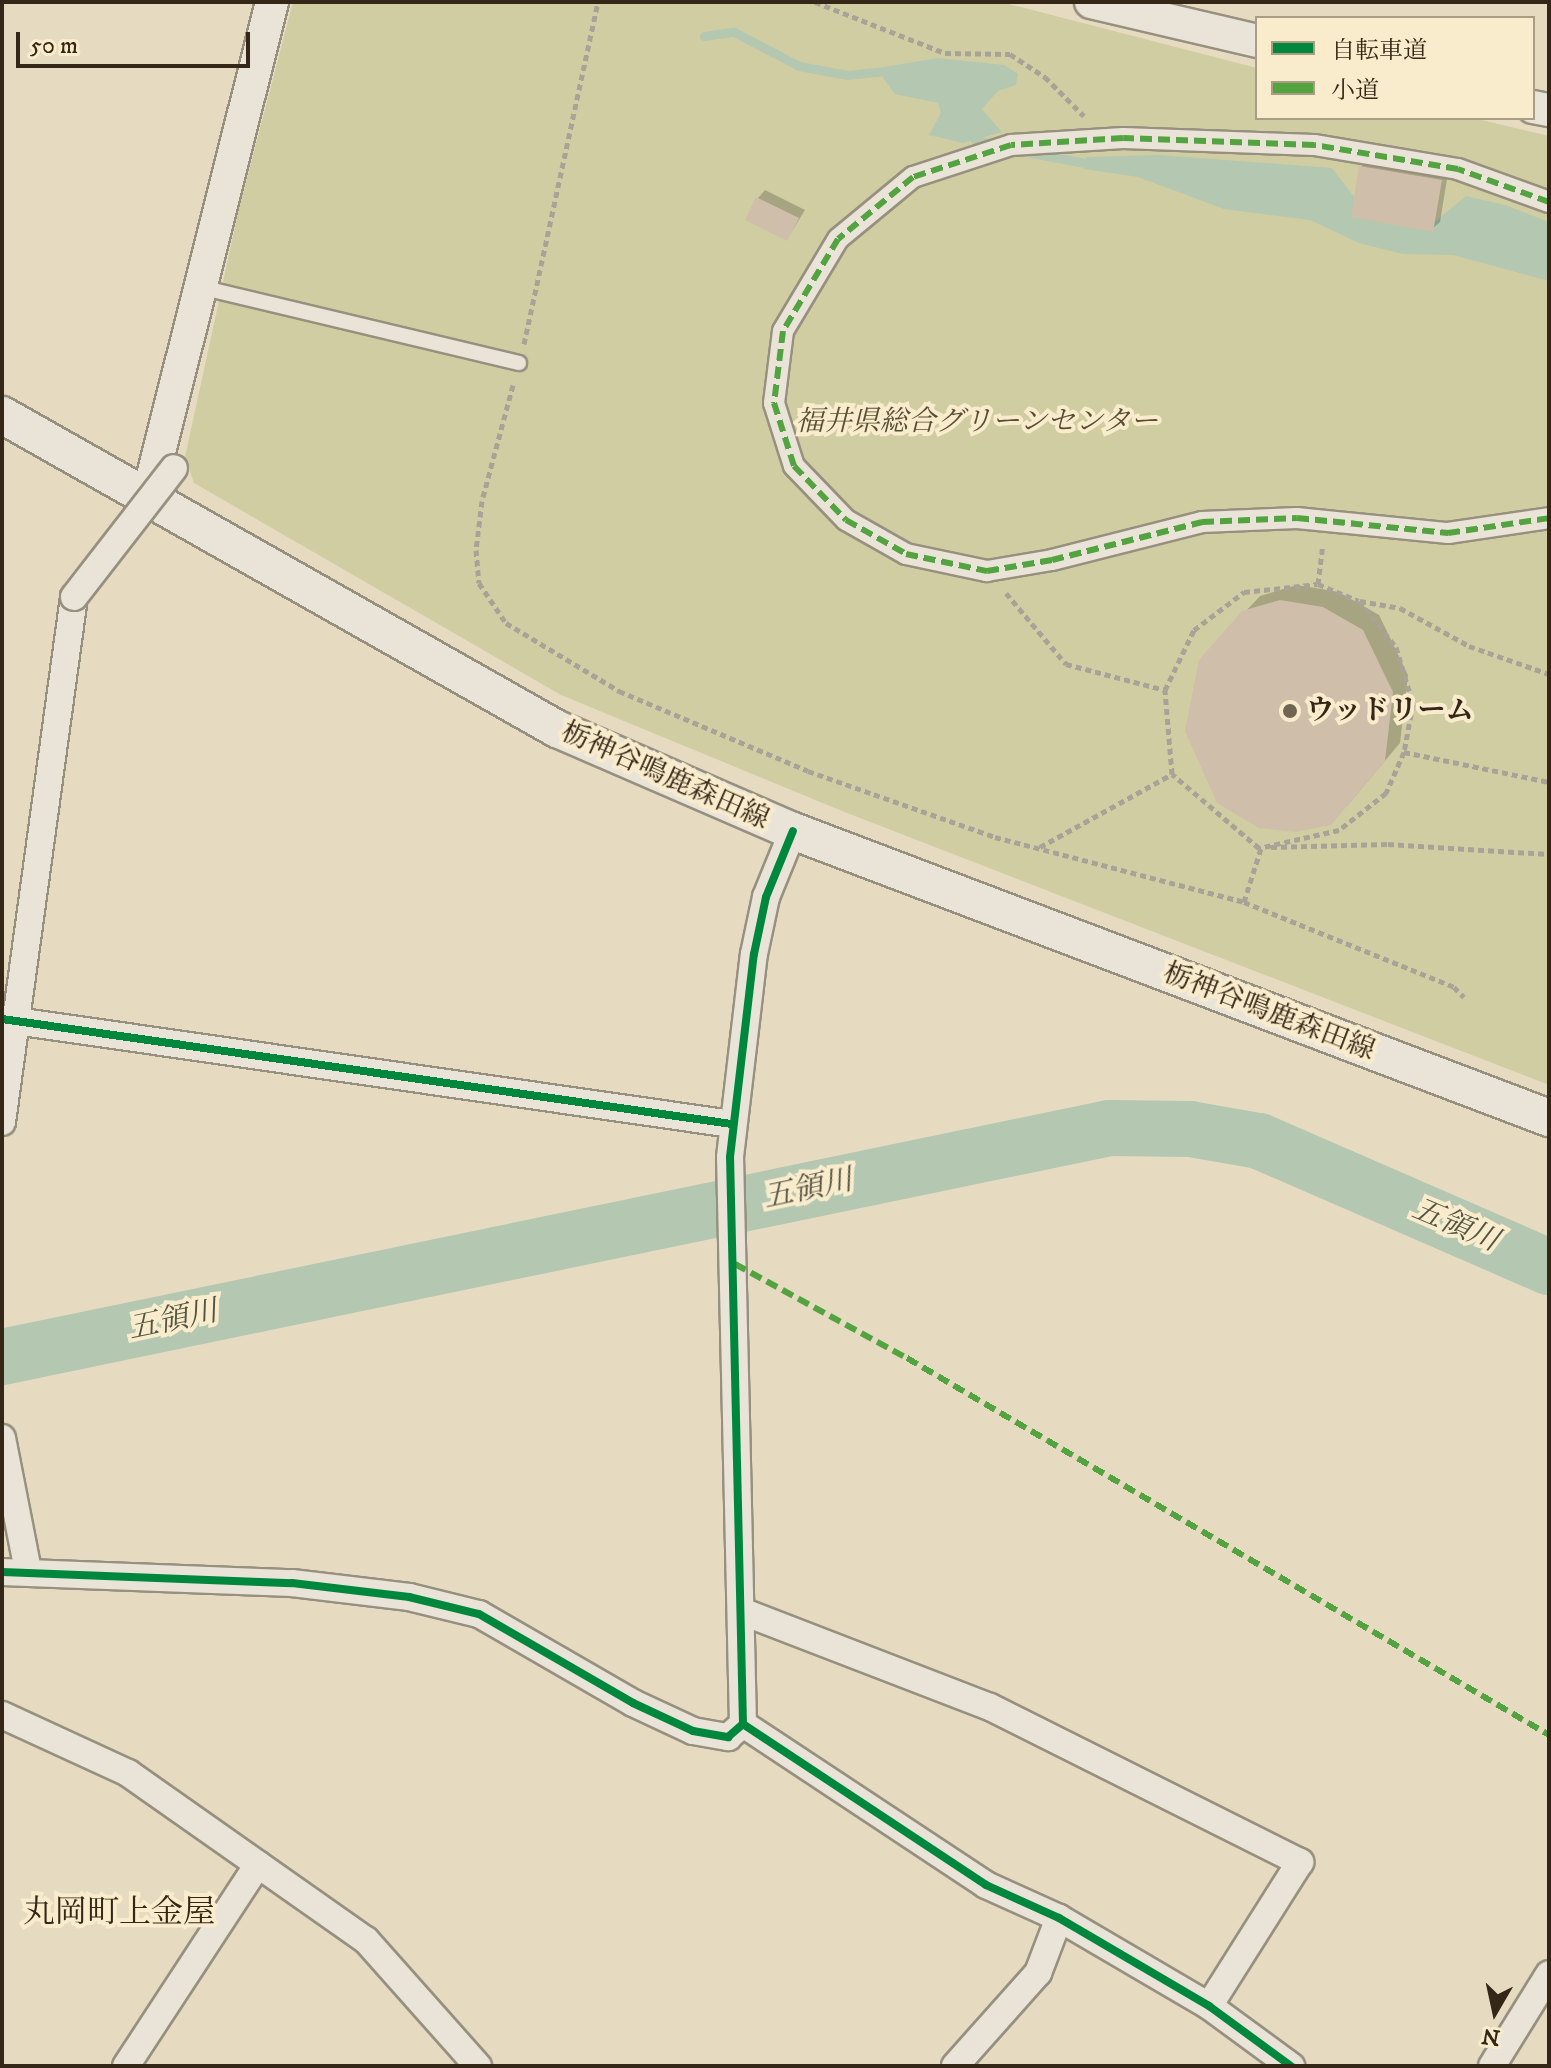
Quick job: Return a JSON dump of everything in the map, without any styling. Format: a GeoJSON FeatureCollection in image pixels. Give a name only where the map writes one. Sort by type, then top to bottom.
{"type":"FeatureCollection","features":[{"type":"Feature","properties":{"kind":"main road","name":"栃神谷鳴鹿森田線"},"geometry":{"type":"LineString","coordinates":[[2,415],[557,729],[793,831],[1549,1118]]}},
{"type":"Feature","properties":{"kind":"street"},"geometry":{"type":"LineString","coordinates":[[148,496],[272,2]]}},
{"type":"Feature","properties":{"kind":"street"},"geometry":{"type":"LineString","coordinates":[[1091,2],[1255,41]]}},
{"type":"Feature","properties":{"kind":"street"},"geometry":{"type":"LineString","coordinates":[[1549,202],[1458,169],[1314,145],[1108,139],[1011,145],[913,177],[838,239],[783,331],[774,403],[794,466],[846,520],[906,554],[987,571],[1202,522],[1326,521],[1448,533],[1549,518]]}},
{"type":"Feature","properties":{"kind":"street"},"geometry":{"type":"LineString","coordinates":[[2,1122],[9,1020],[74,597],[174,468],[148,496]]}},
{"type":"Feature","properties":{"kind":"street"},"geometry":{"type":"LineString","coordinates":[[743,1724],[735,1264],[729,1177],[732,1124],[754,954],[766,897],[793,831]]}},
{"type":"Feature","properties":{"kind":"street"},"geometry":{"type":"LineString","coordinates":[[9,1020],[732,1124]]}},
{"type":"Feature","properties":{"kind":"street"},"geometry":{"type":"LineString","coordinates":[[2,1438],[15,1571],[292,1583],[409,1597],[479,1614],[633,1703],[693,1731],[728,1737],[743,1724]]}},
{"type":"Feature","properties":{"kind":"street"},"geometry":{"type":"LineString","coordinates":[[741,1611],[990,1707],[1300,1862],[1209,2006]]}},
{"type":"Feature","properties":{"kind":"street"},"geometry":{"type":"LineString","coordinates":[[2,1715],[128,1773],[366,1940],[478,2066]]}},
{"type":"Feature","properties":{"kind":"street"},"geometry":{"type":"LineString","coordinates":[[743,1724],[986,1885],[1059,1918],[1209,2006],[1291,2066]]}},
{"type":"Feature","properties":{"kind":"street"},"geometry":{"type":"LineString","coordinates":[[126,2066],[258,1864]]}},
{"type":"Feature","properties":{"kind":"street"},"geometry":{"type":"LineString","coordinates":[[955,2066],[1038,1973],[1059,1918]]}},
{"type":"Feature","properties":{"kind":"street"},"geometry":{"type":"LineString","coordinates":[[1492,2066],[1549,1974]]}},
{"type":"Feature","properties":{"kind":"lane"},"geometry":{"type":"LineString","coordinates":[[200,287],[519,363]]}},
{"type":"Feature","properties":{"kind":"path"},"geometry":{"type":"LineString","coordinates":[[598,2],[519,363],[482,501],[476,550],[479,583],[506,623],[619,691],[779,758],[1039,848],[1244,902],[1454,987],[1464,997]]}},
{"type":"Feature","properties":{"kind":"path"},"geometry":{"type":"LineString","coordinates":[[815,2],[945,53],[1010,54],[1045,77],[1108,139]]}},
{"type":"Feature","properties":{"kind":"path"},"geometry":{"type":"LineString","coordinates":[[1318,584],[1326,521]]}},
{"type":"Feature","properties":{"kind":"path"},"geometry":{"type":"LineString","coordinates":[[987,571],[1066,664],[1165,690]]}},
{"type":"Feature","properties":{"kind":"path"},"geometry":{"type":"LineString","coordinates":[[1549,674],[1469,646],[1400,608],[1359,601],[1318,584],[1244,592],[1194,630],[1165,690],[1172,774],[1259,848],[1388,844],[1549,854]]}},
{"type":"Feature","properties":{"kind":"path"},"geometry":{"type":"LineString","coordinates":[[1259,848],[1339,830],[1386,793],[1404,752],[1413,704],[1396,647],[1359,601]]}},
{"type":"Feature","properties":{"kind":"path"},"geometry":{"type":"LineString","coordinates":[[1404,752],[1549,782]]}},
{"type":"Feature","properties":{"kind":"path"},"geometry":{"type":"LineString","coordinates":[[1039,848],[1172,774]]}},
{"type":"Feature","properties":{"kind":"path"},"geometry":{"type":"LineString","coordinates":[[1244,902],[1259,848]]}},
{"type":"Feature","properties":{"kind":"green space","name":"福井県総合グリーンセンター"},"geometry":{"type":"Polygon","coordinates":[[[293,2],[1001,2],[1255,67],[1255,120],[1481,120],[1549,136],[1549,1085],[842,811],[561,695],[194,483],[185,457],[238,213],[293,2]]]}},
{"type":"Feature","properties":{"kind":"shaded area"},"geometry":{"type":"Polygon","coordinates":[[[938,58],[1004,65],[1018,74],[1016,85],[998,91],[982,109],[1002,132],[963,143],[929,135],[941,113],[938,103],[895,94],[883,78],[884,67],[938,58]]]}},
{"type":"Feature","properties":{"kind":"shaded area"},"geometry":{"type":"Polygon","coordinates":[[[1159,155],[1332,168],[1368,215],[1432,224],[1466,196],[1505,205],[1549,222],[1549,281],[1453,255],[1403,254],[1359,243],[1310,220],[1224,209],[1138,177],[1084,169],[1086,157],[1159,155]]]}},
{"type":"Feature","properties":{"kind":"building"},"geometry":{"type":"Polygon","coordinates":[[[1359,166],[1442,180],[1433,232],[1351,217],[1359,166]]]}},
{"type":"Feature","properties":{"kind":"building"},"geometry":{"type":"Polygon","coordinates":[[[756,197],[799,218],[787,241],[745,220],[756,197]]]}},
{"type":"Feature","properties":{"kind":"building","name":"ウッドリーム"},"geometry":{"type":"Polygon","coordinates":[[[1280,600],[1323,607],[1363,630],[1393,692],[1385,761],[1331,825],[1296,832],[1259,828],[1217,803],[1185,731],[1199,660],[1242,611],[1280,600]]]}},
{"type":"Feature","properties":{"kind":"waterway"},"geometry":{"type":"LineString","coordinates":[[704,36],[734,32],[799,66],[847,75],[883,71]]}},
{"type":"Feature","properties":{"kind":"waterway"},"geometry":{"type":"LineString","coordinates":[[975,140],[999,145]]}},
{"type":"Feature","properties":{"kind":"waterway"},"geometry":{"type":"LineString","coordinates":[[1021,151],[1085,163]]}},
{"type":"Feature","properties":{"kind":"waterway","name":"五領川"},"geometry":{"type":"LineString","coordinates":[[2,1357],[1110,1128],[1190,1129],[1259,1141],[1549,1267]]}},
{"type":"Feature","properties":{"kind":"marked path"},"geometry":{"type":"LineString","coordinates":[[1549,202],[1458,169],[1314,145],[1123,138],[1011,145],[913,177],[838,239],[783,331],[774,403],[794,466],[846,520],[906,554],[987,571],[1052,560],[1202,522],[1297,518],[1448,533],[1549,518]]}},
{"type":"Feature","properties":{"kind":"marked path"},"geometry":{"type":"LineString","coordinates":[[735,1264],[907,1358],[1549,1735]]}},
{"type":"Feature","properties":{"kind":"cycle path"},"geometry":{"type":"LineString","coordinates":[[743,1724],[730,1157],[754,954],[766,897],[793,831]]}},
{"type":"Feature","properties":{"kind":"cycle path"},"geometry":{"type":"LineString","coordinates":[[2,1019],[732,1124]]}},
{"type":"Feature","properties":{"kind":"cycle path"},"geometry":{"type":"LineString","coordinates":[[2,1572],[292,1583],[409,1597],[479,1614],[633,1703],[693,1731],[728,1737],[743,1724],[986,1885],[1059,1918],[1209,2006],[1291,2066]]}},
{"type":"Feature","properties":{"kind":"place","name":"ウッドリーム"},"geometry":{"type":"Point","coordinates":[1290,711]}},
{"type":"Feature","properties":{"kind":"district","name":"丸岡町上金屋"},"geometry":{"type":"Point","coordinates":[119,1913]}}]}
